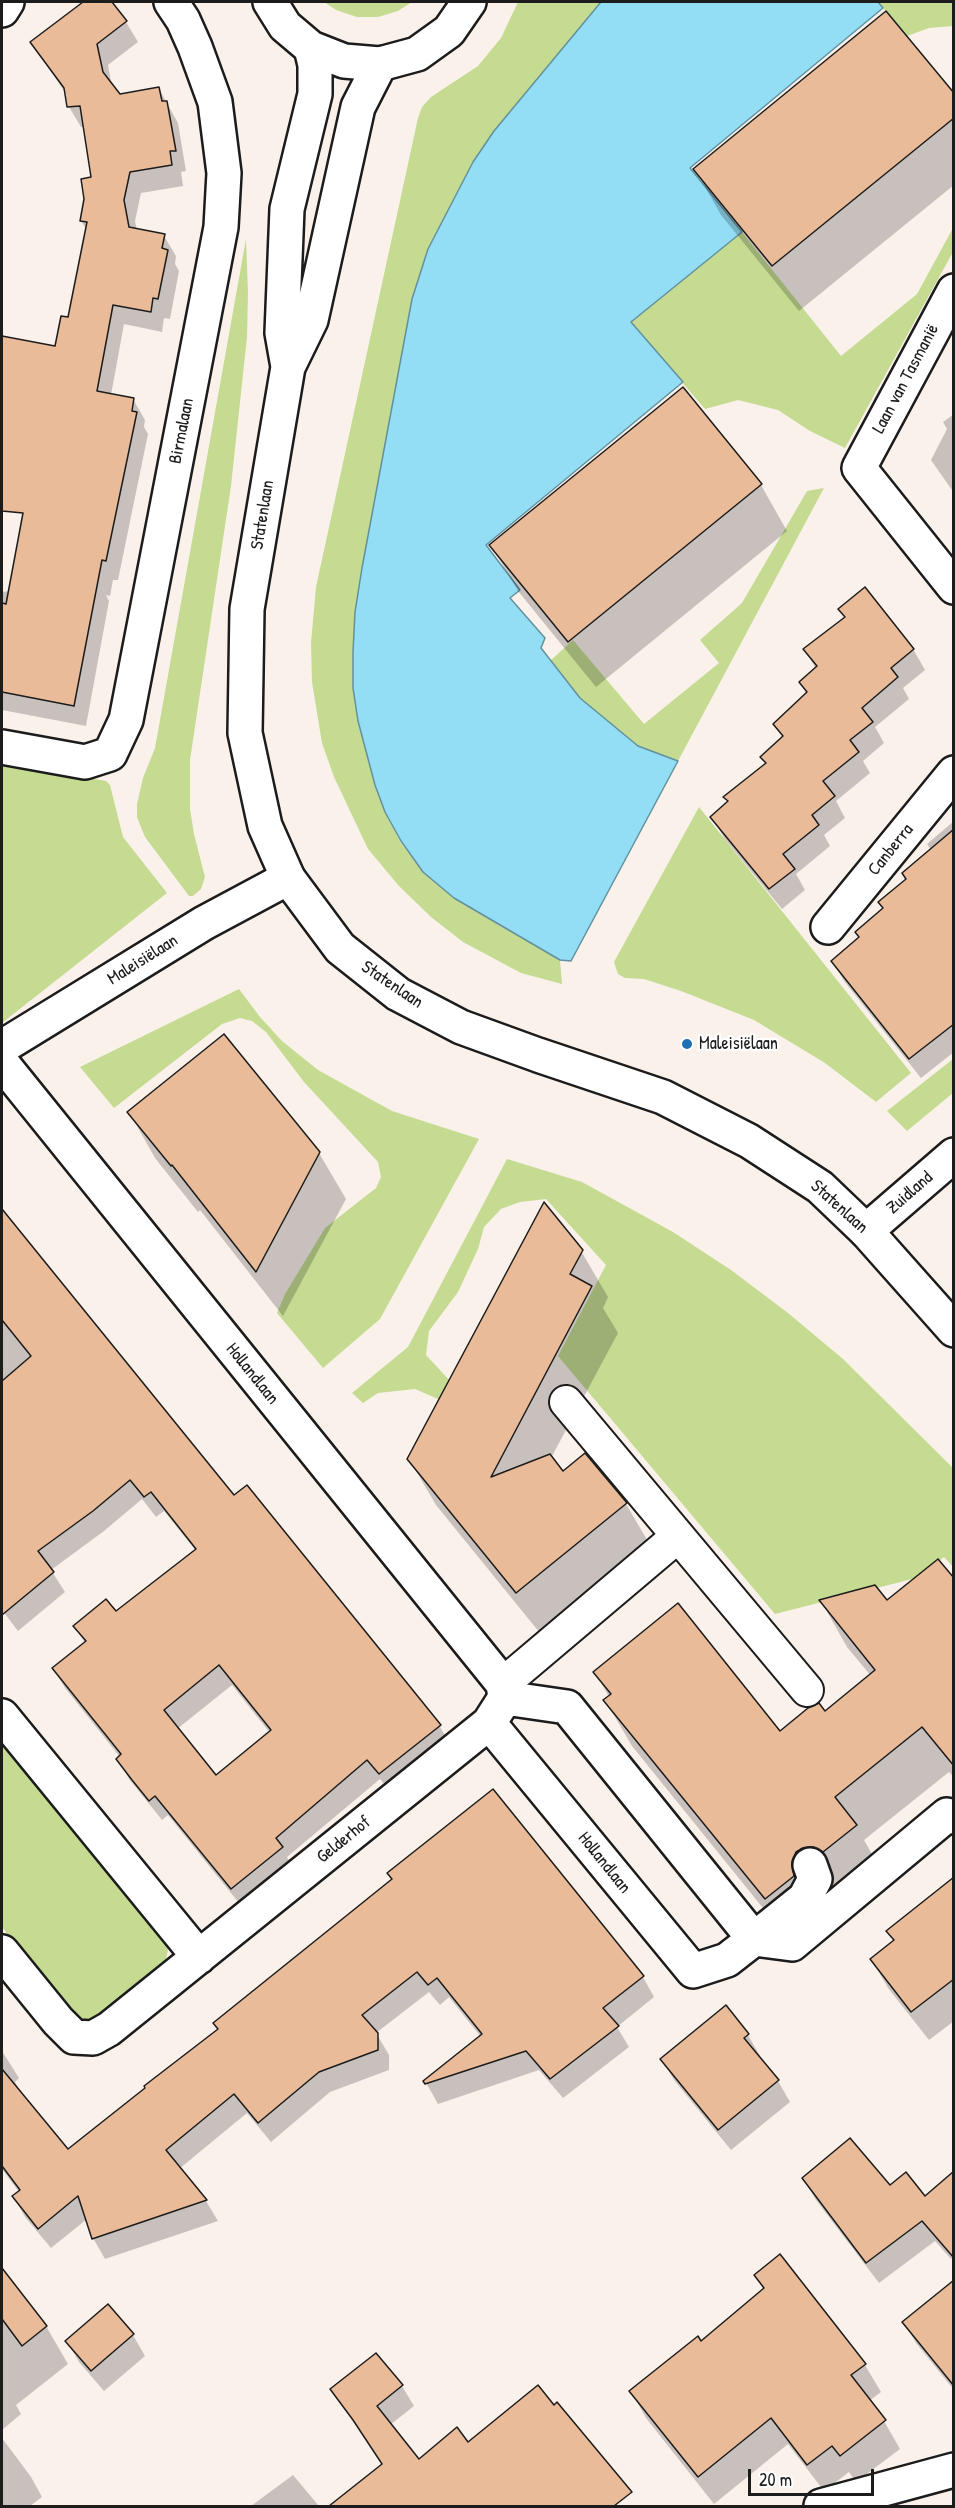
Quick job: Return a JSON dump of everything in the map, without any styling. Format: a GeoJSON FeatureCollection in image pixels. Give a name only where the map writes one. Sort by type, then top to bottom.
{"type":"FeatureCollection","features":[{"type":"Feature","properties":{"kind":"street"},"geometry":{"type":"LineString","coordinates":[[2,10],[7,2]]}},
{"type":"Feature","properties":{"kind":"street","name":"Birmalaan"},"geometry":{"type":"LineString","coordinates":[[2,747],[85,762],[110,754],[126,720],[221,227],[224,172],[215,102],[205,70],[187,29],[171,2]]}},
{"type":"Feature","properties":{"kind":"street"},"geometry":{"type":"LineString","coordinates":[[270,2],[285,26],[311,48],[344,61],[380,64],[417,54],[448,31],[469,2]]}},
{"type":"Feature","properties":{"kind":"street","name":"Statenlaan"},"geometry":{"type":"LineString","coordinates":[[288,367],[282,333],[287,209],[315,94],[315,65],[311,48]]}},
{"type":"Feature","properties":{"kind":"street","name":"Statenlaan"},"geometry":{"type":"LineString","coordinates":[[380,64],[358,107],[311,320],[288,367],[247,609],[245,733],[265,826],[288,878],[340,948],[398,994],[461,1027],[663,1096],[749,1141],[820,1187],[866,1231],[954,1330]]}},
{"type":"Feature","properties":{"kind":"street","name":"Laan van Tasmanië"},"geometry":{"type":"LineString","coordinates":[[954,291],[859,468],[954,587]]}},
{"type":"Feature","properties":{"kind":"street","name":"Canberra"},"geometry":{"type":"LineString","coordinates":[[828,927],[954,773]]}},
{"type":"Feature","properties":{"kind":"street","name":"Maleisiëlaan"},"geometry":{"type":"LineString","coordinates":[[2,1047],[204,923],[288,878]]}},
{"type":"Feature","properties":{"kind":"street","name":"Hollandlaan"},"geometry":{"type":"LineString","coordinates":[[2,1063],[499,1702],[512,1752],[693,1971],[727,1960],[805,1898],[815,1879],[810,1865]]}},
{"type":"Feature","properties":{"kind":"street","name":"Zuidland"},"geometry":{"type":"LineString","coordinates":[[866,1231],[954,1155]]}},
{"type":"Feature","properties":{"kind":"street"},"geometry":{"type":"LineString","coordinates":[[566,1402],[807,1690]]}},
{"type":"Feature","properties":{"kind":"street"},"geometry":{"type":"LineString","coordinates":[[499,1702],[678,1536]]}},
{"type":"Feature","properties":{"kind":"street"},"geometry":{"type":"LineString","coordinates":[[499,1702],[567,1707],[754,1939],[792,1944],[947,1815],[954,1817]]}},
{"type":"Feature","properties":{"kind":"street","name":"Gelderhof"},"geometry":{"type":"LineString","coordinates":[[2,1952],[58,2021],[74,2037],[93,2038],[109,2029],[199,1957],[499,1702]]}},
{"type":"Feature","properties":{"kind":"street"},"geometry":{"type":"LineString","coordinates":[[2,1716],[199,1957]]}},
{"type":"Feature","properties":{"kind":"street"},"geometry":{"type":"LineString","coordinates":[[821,2506],[954,2470]]}},
{"type":"Feature","properties":{"kind":"green space"},"geometry":{"type":"Polygon","coordinates":[[[324,2],[412,2],[398,11],[378,17],[357,17],[336,10],[324,2]]]}},
{"type":"Feature","properties":{"kind":"green space"},"geometry":{"type":"Polygon","coordinates":[[[518,2],[601,2],[494,131],[473,162],[428,249],[412,299],[362,568],[353,689],[358,721],[375,785],[385,812],[401,843],[423,872],[454,898],[560,960],[562,984],[521,973],[463,942],[431,917],[399,886],[368,849],[334,777],[322,743],[312,682],[311,643],[316,587],[418,118],[422,107],[431,97],[478,66],[501,38],[518,2]]]}},
{"type":"Feature","properties":{"kind":"green space"},"geometry":{"type":"Polygon","coordinates":[[[878,2],[953,2],[953,26],[929,28],[907,36],[878,2]]]}},
{"type":"Feature","properties":{"kind":"green space"},"geometry":{"type":"Polygon","coordinates":[[[953,228],[953,252],[845,448],[810,431],[778,410],[738,400],[705,409],[630,322],[742,232],[841,356],[917,294],[953,228]]]}},
{"type":"Feature","properties":{"kind":"green space"},"geometry":{"type":"Polygon","coordinates":[[[246,239],[247,337],[231,486],[190,760],[190,809],[205,877],[201,889],[193,896],[189,896],[145,837],[137,817],[137,804],[143,778],[155,748],[246,239]]]}},
{"type":"Feature","properties":{"kind":"green space"},"geometry":{"type":"Polygon","coordinates":[[[824,488],[678,761],[638,746],[600,717],[580,698],[550,661],[573,640],[644,724],[719,663],[700,640],[742,603],[807,491],[824,488]]]}},
{"type":"Feature","properties":{"kind":"green space"},"geometry":{"type":"Polygon","coordinates":[[[2,762],[106,781],[110,785],[123,837],[167,893],[2,1023],[2,762]]]}},
{"type":"Feature","properties":{"kind":"green space"},"geometry":{"type":"Polygon","coordinates":[[[699,807],[911,1073],[876,1102],[825,1063],[754,1020],[681,991],[644,979],[625,978],[618,974],[614,962],[699,807]]]}},
{"type":"Feature","properties":{"kind":"green space"},"geometry":{"type":"Polygon","coordinates":[[[239,989],[282,1041],[318,1070],[392,1111],[479,1139],[380,1319],[323,1368],[277,1313],[285,1294],[325,1228],[376,1188],[381,1177],[378,1162],[304,1082],[266,1032],[252,1021],[240,1018],[222,1024],[114,1108],[80,1067],[239,989]]]}},
{"type":"Feature","properties":{"kind":"green space"},"geometry":{"type":"Polygon","coordinates":[[[953,1059],[953,1093],[907,1131],[887,1111],[953,1059]]]}},
{"type":"Feature","properties":{"kind":"green space"},"geometry":{"type":"Polygon","coordinates":[[[507,1159],[582,1182],[673,1232],[731,1270],[843,1359],[953,1468],[953,1567],[944,1557],[920,1577],[775,1614],[558,1356],[606,1265],[546,1199],[520,1202],[501,1209],[484,1227],[478,1249],[458,1292],[429,1331],[426,1355],[450,1381],[440,1400],[415,1389],[378,1393],[363,1403],[352,1393],[408,1347],[507,1159]]]}},
{"type":"Feature","properties":{"kind":"green space"},"geometry":{"type":"Polygon","coordinates":[[[2,1739],[166,1943],[168,1950],[164,1967],[101,2017],[91,2021],[81,2020],[71,2014],[2,1927],[2,1739]]]}},
{"type":"Feature","properties":{"kind":"water"},"geometry":{"type":"Polygon","coordinates":[[[601,2],[878,2],[883,8],[690,168],[742,232],[631,322],[683,382],[486,545],[520,590],[510,598],[545,638],[541,648],[580,698],[638,746],[678,761],[571,961],[560,960],[454,898],[423,872],[401,841],[385,812],[375,785],[358,721],[353,688],[353,652],[355,612],[362,568],[412,299],[428,249],[473,162],[494,131],[601,2]]]}},
{"type":"Feature","properties":{"kind":"building"},"geometry":{"type":"Polygon","coordinates":[[[83,2],[112,2],[127,21],[97,44],[103,72],[120,94],[159,87],[162,101],[167,101],[176,151],[170,151],[172,165],[130,172],[124,200],[129,227],[165,234],[162,248],[168,250],[158,299],[153,298],[151,312],[113,305],[97,391],[134,398],[132,411],[137,412],[106,561],[102,560],[74,706],[2,692],[2,603],[6,604],[23,513],[2,511],[2,336],[55,346],[61,316],[68,317],[87,222],[80,221],[84,199],[81,179],[91,177],[80,106],[67,107],[64,88],[30,42],[83,2]]]}},
{"type":"Feature","properties":{"kind":"building"},"geometry":{"type":"Polygon","coordinates":[[[886,11],[954,93],[954,118],[772,266],[693,169],[886,11]]]}},
{"type":"Feature","properties":{"kind":"building"},"geometry":{"type":"Polygon","coordinates":[[[683,387],[762,484],[568,642],[489,545],[683,387]]]}},
{"type":"Feature","properties":{"kind":"building"},"geometry":{"type":"Polygon","coordinates":[[[865,587],[914,649],[891,668],[898,677],[862,708],[873,722],[850,740],[859,752],[823,781],[835,796],[812,815],[819,825],[783,854],[795,869],[769,889],[710,817],[728,801],[723,797],[766,763],[760,757],[783,736],[773,724],[807,692],[799,682],[817,666],[803,649],[845,617],[838,609],[865,587]]]}},
{"type":"Feature","properties":{"kind":"building"},"geometry":{"type":"Polygon","coordinates":[[[954,829],[954,1024],[909,1059],[831,961],[859,937],[855,932],[883,908],[878,902],[906,879],[902,873],[954,829]]]}},
{"type":"Feature","properties":{"kind":"building"},"geometry":{"type":"Polygon","coordinates":[[[224,1034],[320,1152],[256,1272],[127,1112],[224,1034]]]}},
{"type":"Feature","properties":{"kind":"building"},"geometry":{"type":"Polygon","coordinates":[[[544,1202],[583,1250],[570,1274],[592,1286],[491,1477],[550,1454],[563,1471],[585,1453],[627,1503],[516,1593],[407,1459],[544,1202]]]}},
{"type":"Feature","properties":{"kind":"building"},"geometry":{"type":"Polygon","coordinates":[[[2,1209],[234,1495],[247,1485],[441,1725],[379,1774],[367,1760],[276,1838],[283,1847],[231,1889],[155,1796],[149,1801],[116,1759],[121,1754],[52,1668],[86,1641],[73,1626],[106,1599],[116,1611],[196,1549],[151,1492],[144,1497],[130,1480],[93,1511],[38,1551],[54,1572],[2,1615],[2,1381],[31,1356],[2,1320],[2,1209]],[[219,1665],[164,1710],[216,1775],[271,1730],[219,1665]]]}},
{"type":"Feature","properties":{"kind":"building"},"geometry":{"type":"Polygon","coordinates":[[[938,1559],[954,1578],[954,1766],[922,1727],[835,1797],[857,1825],[823,1852],[813,1847],[803,1848],[796,1852],[792,1862],[794,1876],[765,1899],[603,1700],[611,1694],[593,1672],[678,1603],[780,1731],[808,1708],[819,1703],[825,1711],[875,1670],[819,1600],[875,1585],[887,1600],[938,1559]]]}},
{"type":"Feature","properties":{"kind":"building"},"geometry":{"type":"Polygon","coordinates":[[[493,1789],[644,1976],[603,2008],[619,2026],[550,2079],[526,2051],[425,2084],[423,2081],[482,2034],[437,1978],[428,1985],[417,1972],[362,2015],[378,2033],[378,2050],[319,2072],[258,2123],[234,2094],[166,2150],[207,2200],[92,2239],[78,2196],[38,2229],[12,2196],[20,2190],[2,2166],[2,2069],[68,2149],[218,2029],[213,2023],[392,1879],[387,1873],[493,1789]]]}},
{"type":"Feature","properties":{"kind":"building"},"geometry":{"type":"Polygon","coordinates":[[[954,1877],[954,1979],[911,2012],[870,1959],[894,1940],[886,1931],[954,1877]]]}},
{"type":"Feature","properties":{"kind":"building"},"geometry":{"type":"Polygon","coordinates":[[[726,2005],[749,2034],[744,2038],[779,2080],[718,2130],[660,2059],[726,2005]]]}},
{"type":"Feature","properties":{"kind":"building"},"geometry":{"type":"Polygon","coordinates":[[[850,2138],[890,2185],[906,2172],[925,2196],[954,2171],[954,2258],[922,2221],[866,2263],[802,2178],[850,2138]]]}},
{"type":"Feature","properties":{"kind":"building"},"geometry":{"type":"Polygon","coordinates":[[[780,2254],[866,2364],[851,2375],[886,2420],[840,2456],[832,2446],[807,2465],[771,2418],[698,2477],[629,2391],[698,2336],[701,2341],[764,2288],[754,2275],[780,2254]]]}},
{"type":"Feature","properties":{"kind":"building"},"geometry":{"type":"Polygon","coordinates":[[[2,2268],[47,2326],[22,2346],[2,2319],[2,2268]]]}},
{"type":"Feature","properties":{"kind":"building"},"geometry":{"type":"Polygon","coordinates":[[[954,2280],[954,2386],[902,2322],[954,2280]]]}},
{"type":"Feature","properties":{"kind":"building"},"geometry":{"type":"Polygon","coordinates":[[[108,2304],[134,2334],[91,2371],[65,2341],[108,2304]]]}},
{"type":"Feature","properties":{"kind":"building"},"geometry":{"type":"Polygon","coordinates":[[[376,2353],[403,2385],[377,2406],[419,2459],[457,2427],[468,2442],[538,2385],[554,2405],[557,2402],[632,2492],[614,2506],[329,2506],[382,2464],[330,2389],[376,2353]]]}},
{"type":"Feature","properties":{"kind":"place","name":"Maleisiëlaan"},"geometry":{"type":"Point","coordinates":[687,1044]}}]}
